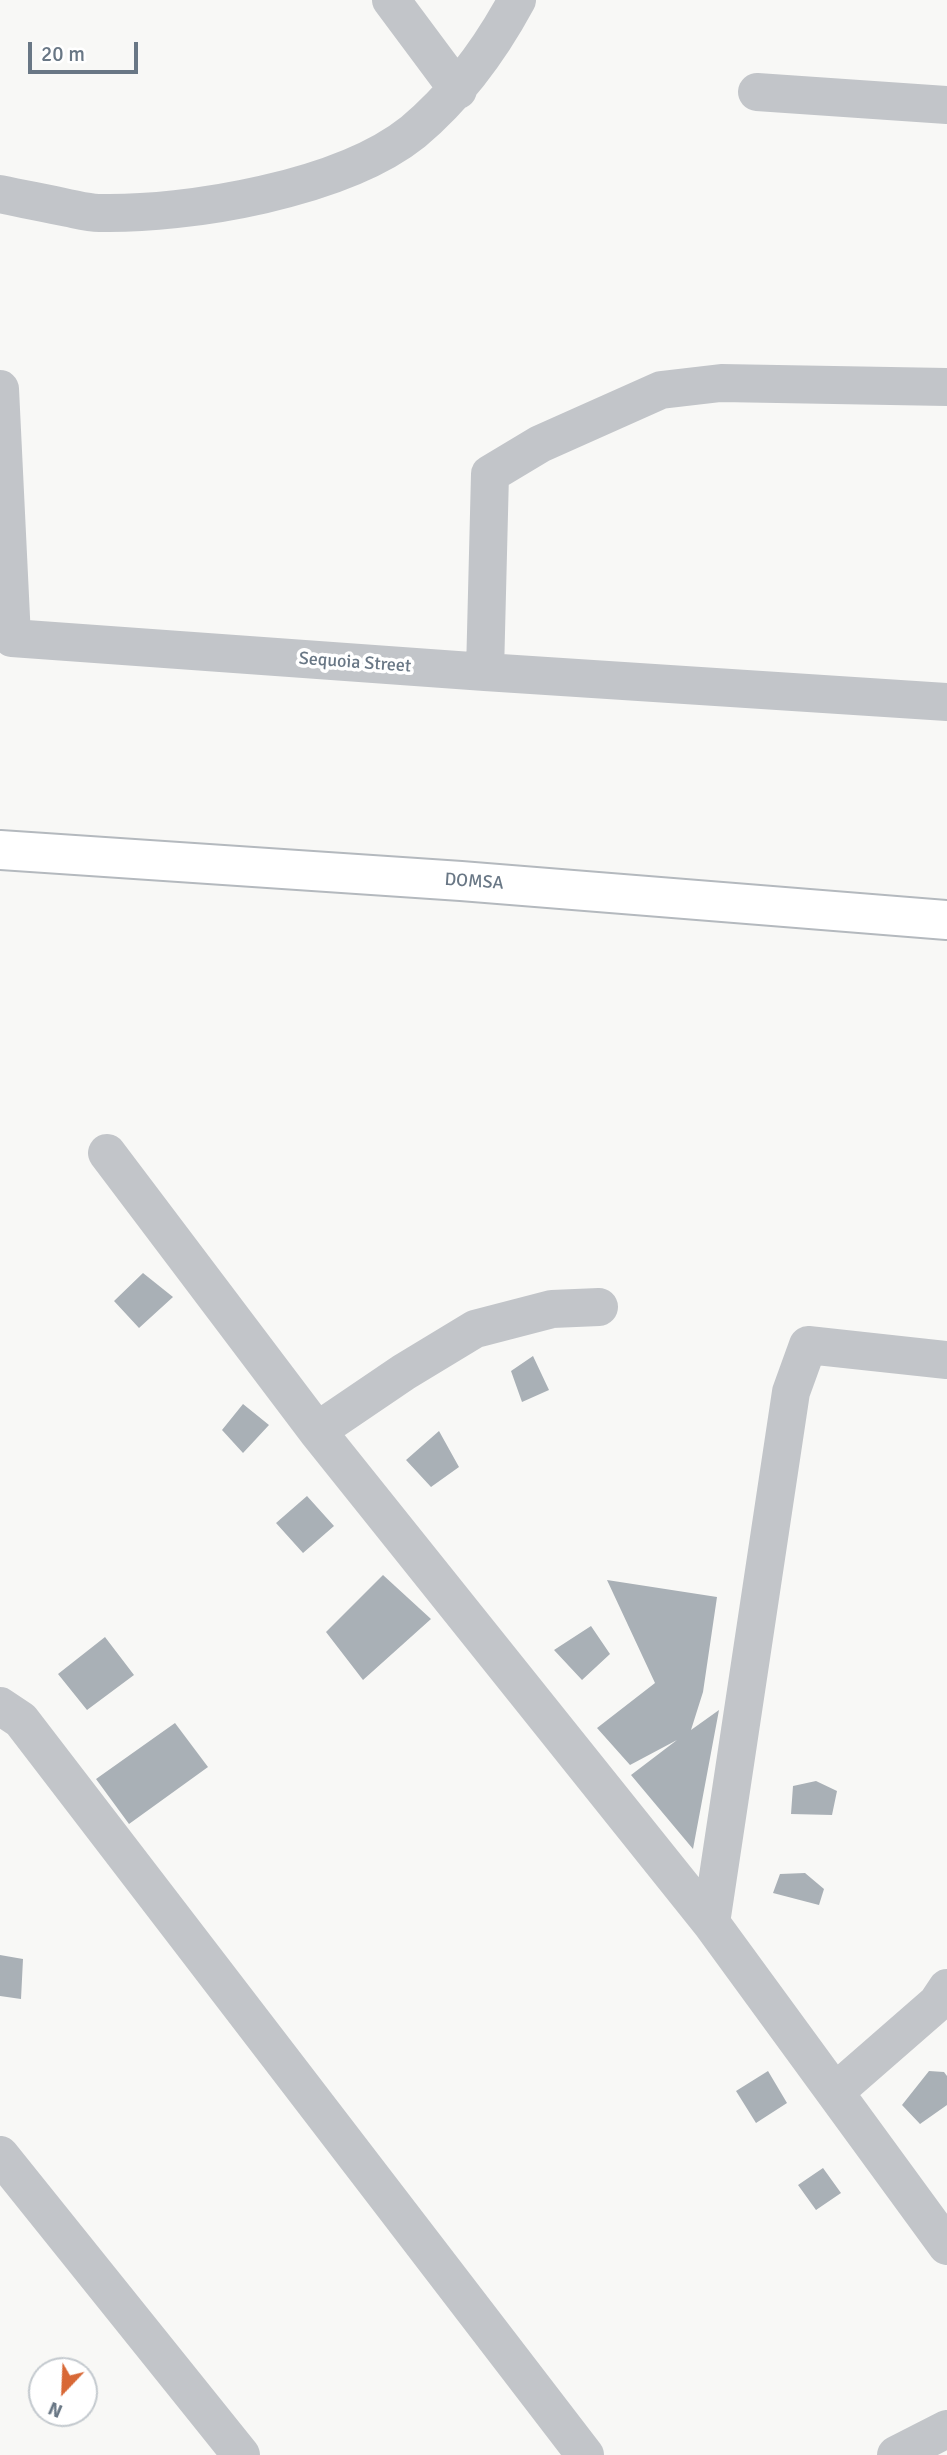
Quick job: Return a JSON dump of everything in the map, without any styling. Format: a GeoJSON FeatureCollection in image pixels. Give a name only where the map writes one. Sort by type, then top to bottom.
{"type":"FeatureCollection","features":[{"type":"Feature","properties":{"kind":"main road","name":"DOMSA"},"geometry":{"type":"LineString","coordinates":[[0,850],[447,880],[947,920]]}},
{"type":"Feature","properties":{"kind":"street"},"geometry":{"type":"LineString","coordinates":[[391,0],[458,90]]}},
{"type":"Feature","properties":{"kind":"street"},"geometry":{"type":"LineString","coordinates":[[0,194],[97,213],[188,209],[282,191],[363,162],[411,133],[458,90],[505,23],[517,0]]}},
{"type":"Feature","properties":{"kind":"street"},"geometry":{"type":"LineString","coordinates":[[757,92],[947,105]]}},
{"type":"Feature","properties":{"kind":"street"},"geometry":{"type":"LineString","coordinates":[[485,673],[490,474],[540,444],[662,390],[721,383],[947,387]]}},
{"type":"Feature","properties":{"kind":"street","name":"Sequoia Street"},"geometry":{"type":"LineString","coordinates":[[0,389],[12,638],[485,673],[947,702]]}},
{"type":"Feature","properties":{"kind":"street"},"geometry":{"type":"LineString","coordinates":[[107,1153],[317,1431],[711,1923],[947,2246]]}},
{"type":"Feature","properties":{"kind":"street"},"geometry":{"type":"LineString","coordinates":[[317,1431],[404,1372],[475,1329],[552,1309],[599,1307]]}},
{"type":"Feature","properties":{"kind":"street"},"geometry":{"type":"LineString","coordinates":[[711,1923],[790,1392],[808,1345],[947,1360]]}},
{"type":"Feature","properties":{"kind":"street"},"geometry":{"type":"LineString","coordinates":[[0,1706],[20,1720],[585,2455]]}},
{"type":"Feature","properties":{"kind":"street"},"geometry":{"type":"LineString","coordinates":[[835,2092],[937,2003],[947,1987]]}},
{"type":"Feature","properties":{"kind":"street"},"geometry":{"type":"LineString","coordinates":[[0,2155],[241,2455]]}},
{"type":"Feature","properties":{"kind":"street"},"geometry":{"type":"LineString","coordinates":[[895,2455],[947,2429]]}},
{"type":"Feature","properties":{"kind":"building"},"geometry":{"type":"Polygon","coordinates":[[[143,1273],[173,1297],[139,1328],[114,1301],[143,1273]]]}},
{"type":"Feature","properties":{"kind":"building"},"geometry":{"type":"Polygon","coordinates":[[[533,1356],[549,1390],[522,1402],[511,1371],[533,1356]]]}},
{"type":"Feature","properties":{"kind":"building"},"geometry":{"type":"Polygon","coordinates":[[[243,1404],[269,1425],[243,1453],[222,1430],[243,1404]]]}},
{"type":"Feature","properties":{"kind":"building"},"geometry":{"type":"Polygon","coordinates":[[[439,1431],[459,1467],[431,1487],[406,1460],[439,1431]]]}},
{"type":"Feature","properties":{"kind":"building"},"geometry":{"type":"Polygon","coordinates":[[[307,1496],[334,1526],[303,1553],[276,1523],[307,1496]]]}},
{"type":"Feature","properties":{"kind":"building"},"geometry":{"type":"Polygon","coordinates":[[[383,1575],[431,1619],[363,1680],[326,1632],[383,1575]]]}},
{"type":"Feature","properties":{"kind":"building"},"geometry":{"type":"Polygon","coordinates":[[[607,1580],[717,1597],[703,1692],[691,1730],[719,1710],[693,1849],[631,1775],[677,1740],[630,1765],[597,1728],[655,1683],[607,1580]]]}},
{"type":"Feature","properties":{"kind":"building"},"geometry":{"type":"Polygon","coordinates":[[[591,1626],[610,1654],[582,1680],[554,1650],[591,1626]]]}},
{"type":"Feature","properties":{"kind":"building"},"geometry":{"type":"Polygon","coordinates":[[[105,1637],[134,1675],[87,1710],[58,1674],[105,1637]]]}},
{"type":"Feature","properties":{"kind":"building"},"geometry":{"type":"Polygon","coordinates":[[[175,1723],[208,1767],[129,1824],[96,1779],[175,1723]]]}},
{"type":"Feature","properties":{"kind":"building"},"geometry":{"type":"Polygon","coordinates":[[[816,1781],[837,1791],[832,1815],[791,1814],[793,1786],[816,1781]]]}},
{"type":"Feature","properties":{"kind":"building"},"geometry":{"type":"Polygon","coordinates":[[[805,1873],[824,1889],[819,1905],[773,1893],[780,1874],[805,1873]]]}},
{"type":"Feature","properties":{"kind":"building"},"geometry":{"type":"Polygon","coordinates":[[[0,1955],[23,1959],[21,1999],[0,1996],[0,1955]]]}},
{"type":"Feature","properties":{"kind":"building"},"geometry":{"type":"Polygon","coordinates":[[[768,2071],[787,2103],[756,2123],[736,2091],[768,2071]]]}},
{"type":"Feature","properties":{"kind":"building"},"geometry":{"type":"Polygon","coordinates":[[[929,2071],[944,2072],[947,2076],[947,2105],[920,2124],[902,2105],[929,2071]]]}},
{"type":"Feature","properties":{"kind":"building"},"geometry":{"type":"Polygon","coordinates":[[[823,2168],[841,2193],[816,2210],[798,2185],[823,2168]]]}}]}
